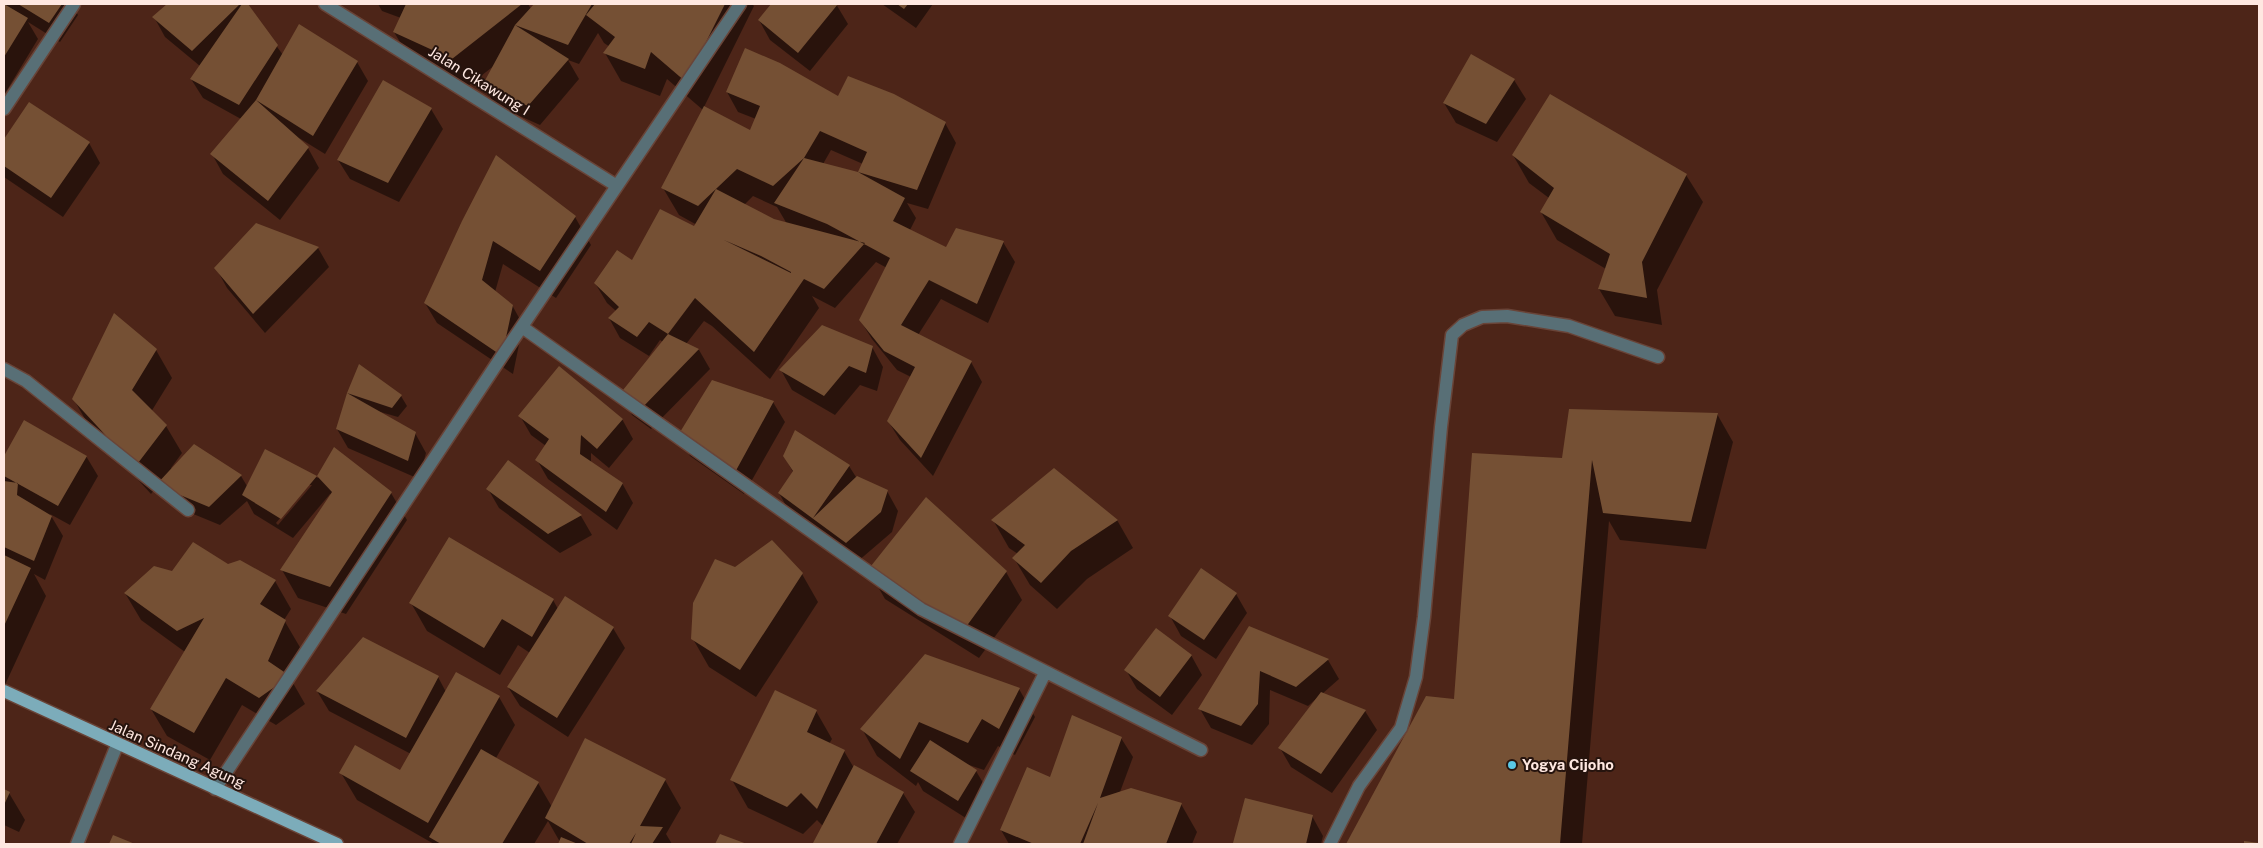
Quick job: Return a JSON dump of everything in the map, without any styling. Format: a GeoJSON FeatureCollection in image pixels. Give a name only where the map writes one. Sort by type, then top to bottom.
{"type":"FeatureCollection","features":[{"type":"Feature","properties":{"kind":"main road","name":"Jalan Sindang Agung"},"geometry":{"type":"LineString","coordinates":[[4,691],[336,844]]}},
{"type":"Feature","properties":{"kind":"street"},"geometry":{"type":"LineString","coordinates":[[4,109],[74,4]]}},
{"type":"Feature","properties":{"kind":"street","name":"Jalan Cikawung I"},"geometry":{"type":"LineString","coordinates":[[325,4],[616,186]]}},
{"type":"Feature","properties":{"kind":"street"},"geometry":{"type":"LineString","coordinates":[[215,789],[522,326],[740,4]]}},
{"type":"Feature","properties":{"kind":"street"},"geometry":{"type":"LineString","coordinates":[[1330,844],[1359,786],[1401,728],[1416,677],[1424,617],[1441,427],[1452,335],[1463,325],[1482,316],[1507,316],[1569,326],[1658,357]]}},
{"type":"Feature","properties":{"kind":"street"},"geometry":{"type":"LineString","coordinates":[[522,326],[921,609],[1201,750]]}},
{"type":"Feature","properties":{"kind":"street"},"geometry":{"type":"LineString","coordinates":[[4,369],[26,381],[188,510]]}},
{"type":"Feature","properties":{"kind":"street"},"geometry":{"type":"LineString","coordinates":[[960,844],[1045,673]]}},
{"type":"Feature","properties":{"kind":"street"},"geometry":{"type":"LineString","coordinates":[[77,844],[118,745]]}},
{"type":"Feature","properties":{"kind":"building"},"geometry":{"type":"Polygon","coordinates":[[[4,4],[28,18],[4,57],[4,4]]]}},
{"type":"Feature","properties":{"kind":"building"},"geometry":{"type":"Polygon","coordinates":[[[18,4],[62,4],[49,23],[18,4]]]}},
{"type":"Feature","properties":{"kind":"building"},"geometry":{"type":"Polygon","coordinates":[[[167,4],[240,4],[192,51],[152,17],[167,4]]]}},
{"type":"Feature","properties":{"kind":"building"},"geometry":{"type":"Polygon","coordinates":[[[242,4],[248,4],[278,45],[239,105],[190,79],[242,4]]]}},
{"type":"Feature","properties":{"kind":"building"},"geometry":{"type":"Polygon","coordinates":[[[406,4],[522,4],[452,59],[393,32],[406,4]]]}},
{"type":"Feature","properties":{"kind":"building"},"geometry":{"type":"Polygon","coordinates":[[[534,4],[592,4],[568,45],[515,25],[534,4]]]}},
{"type":"Feature","properties":{"kind":"building"},"geometry":{"type":"Polygon","coordinates":[[[595,4],[725,4],[686,82],[651,52],[645,69],[603,53],[615,37],[586,15],[595,4]]]}},
{"type":"Feature","properties":{"kind":"building"},"geometry":{"type":"Polygon","coordinates":[[[771,4],[838,4],[798,53],[758,20],[771,4]]]}},
{"type":"Feature","properties":{"kind":"building"},"geometry":{"type":"Polygon","coordinates":[[[897,4],[908,4],[904,9],[897,4]]]}},
{"type":"Feature","properties":{"kind":"building"},"geometry":{"type":"Polygon","coordinates":[[[299,24],[358,61],[313,136],[256,100],[299,24]]]}},
{"type":"Feature","properties":{"kind":"building"},"geometry":{"type":"Polygon","coordinates":[[[515,25],[569,59],[528,106],[482,86],[515,25]]]}},
{"type":"Feature","properties":{"kind":"building"},"geometry":{"type":"Polygon","coordinates":[[[745,48],[780,63],[838,96],[848,76],[894,94],[946,122],[917,190],[858,172],[867,152],[820,131],[804,158],[773,186],[737,169],[698,206],[661,188],[704,106],[750,130],[760,106],[726,92],[745,48]]]}},
{"type":"Feature","properties":{"kind":"building"},"geometry":{"type":"Polygon","coordinates":[[[1471,54],[1515,79],[1486,124],[1443,103],[1471,54]]]}},
{"type":"Feature","properties":{"kind":"building"},"geometry":{"type":"Polygon","coordinates":[[[383,80],[432,108],[388,183],[337,160],[383,80]]]}},
{"type":"Feature","properties":{"kind":"building"},"geometry":{"type":"Polygon","coordinates":[[[1550,94],[1687,174],[1642,262],[1647,298],[1598,289],[1610,254],[1540,212],[1554,188],[1512,155],[1550,94]]]}},
{"type":"Feature","properties":{"kind":"building"},"geometry":{"type":"Polygon","coordinates":[[[256,100],[309,147],[268,201],[210,154],[256,100]]]}},
{"type":"Feature","properties":{"kind":"building"},"geometry":{"type":"Polygon","coordinates":[[[29,102],[90,142],[51,198],[4,166],[4,139],[29,102]]]}},
{"type":"Feature","properties":{"kind":"building"},"geometry":{"type":"Polygon","coordinates":[[[496,155],[576,216],[540,271],[493,241],[482,280],[513,305],[502,356],[424,303],[462,221],[496,155]]]}},
{"type":"Feature","properties":{"kind":"building"},"geometry":{"type":"Polygon","coordinates":[[[804,158],[858,172],[905,198],[893,221],[946,247],[956,228],[1004,241],[977,304],[929,280],[901,325],[972,361],[921,458],[887,421],[915,367],[884,351],[859,320],[890,258],[827,224],[774,203],[804,158]]]}},
{"type":"Feature","properties":{"kind":"building"},"geometry":{"type":"Polygon","coordinates":[[[716,189],[774,219],[865,243],[824,289],[804,279],[754,352],[695,298],[668,334],[649,322],[637,337],[608,318],[619,307],[594,283],[617,250],[632,260],[660,209],[694,226],[716,189]],[[724,240],[791,273],[761,256],[724,240]]]}},
{"type":"Feature","properties":{"kind":"building"},"geometry":{"type":"Polygon","coordinates":[[[256,223],[319,247],[253,314],[214,268],[256,223]]]}},
{"type":"Feature","properties":{"kind":"building"},"geometry":{"type":"Polygon","coordinates":[[[114,313],[157,349],[132,390],[167,425],[135,467],[72,399],[114,313]]]}},
{"type":"Feature","properties":{"kind":"building"},"geometry":{"type":"Polygon","coordinates":[[[822,325],[873,346],[866,373],[849,366],[824,396],[779,370],[822,325]]]}},
{"type":"Feature","properties":{"kind":"building"},"geometry":{"type":"Polygon","coordinates":[[[668,334],[699,349],[640,410],[619,395],[668,334]]]}},
{"type":"Feature","properties":{"kind":"building"},"geometry":{"type":"Polygon","coordinates":[[[359,364],[402,395],[392,408],[347,393],[359,364]]]}},
{"type":"Feature","properties":{"kind":"building"},"geometry":{"type":"Polygon","coordinates":[[[559,366],[623,419],[597,449],[581,435],[580,454],[623,483],[606,512],[535,460],[549,439],[518,416],[559,366]]]}},
{"type":"Feature","properties":{"kind":"building"},"geometry":{"type":"Polygon","coordinates":[[[712,380],[774,401],[733,476],[677,437],[712,380]]]}},
{"type":"Feature","properties":{"kind":"building"},"geometry":{"type":"Polygon","coordinates":[[[347,393],[416,432],[408,461],[336,429],[347,393]]]}},
{"type":"Feature","properties":{"kind":"building"},"geometry":{"type":"Polygon","coordinates":[[[1569,409],[1718,413],[1691,522],[1603,513],[1592,460],[1560,844],[1346,844],[1426,696],[1454,699],[1472,453],[1562,458],[1569,409]]]}},
{"type":"Feature","properties":{"kind":"building"},"geometry":{"type":"Polygon","coordinates":[[[24,420],[87,456],[58,506],[4,476],[4,456],[24,420]]]}},
{"type":"Feature","properties":{"kind":"building"},"geometry":{"type":"Polygon","coordinates":[[[795,430],[850,465],[813,518],[857,476],[888,490],[881,512],[846,543],[778,493],[793,471],[783,456],[795,430]]]}},
{"type":"Feature","properties":{"kind":"building"},"geometry":{"type":"Polygon","coordinates":[[[194,444],[242,475],[209,507],[156,485],[194,444]]]}},
{"type":"Feature","properties":{"kind":"building"},"geometry":{"type":"Polygon","coordinates":[[[334,447],[392,492],[330,587],[280,570],[332,492],[317,476],[334,447]]]}},
{"type":"Feature","properties":{"kind":"building"},"geometry":{"type":"Polygon","coordinates":[[[265,449],[317,476],[281,519],[242,495],[265,449]]]}},
{"type":"Feature","properties":{"kind":"building"},"geometry":{"type":"Polygon","coordinates":[[[508,460],[582,515],[548,534],[486,489],[508,460]]]}},
{"type":"Feature","properties":{"kind":"building"},"geometry":{"type":"Polygon","coordinates":[[[1054,468],[1118,520],[1071,551],[1041,583],[1012,558],[1025,545],[991,520],[1054,468]]]}},
{"type":"Feature","properties":{"kind":"building"},"geometry":{"type":"Polygon","coordinates":[[[4,481],[18,483],[17,495],[52,516],[34,561],[4,547],[4,481]]]}},
{"type":"Feature","properties":{"kind":"building"},"geometry":{"type":"Polygon","coordinates":[[[926,497],[1007,571],[963,631],[867,571],[926,497]]]}},
{"type":"Feature","properties":{"kind":"building"},"geometry":{"type":"Polygon","coordinates":[[[449,537],[554,599],[532,637],[502,619],[484,648],[409,603],[449,537]]]}},
{"type":"Feature","properties":{"kind":"building"},"geometry":{"type":"Polygon","coordinates":[[[772,540],[803,573],[740,670],[691,639],[693,603],[715,559],[735,567],[772,540]]]}},
{"type":"Feature","properties":{"kind":"building"},"geometry":{"type":"Polygon","coordinates":[[[193,542],[228,564],[240,560],[276,580],[260,604],[286,620],[268,661],[290,676],[259,698],[226,678],[194,733],[150,709],[204,618],[177,631],[124,593],[154,566],[172,571],[193,542]]]}},
{"type":"Feature","properties":{"kind":"building"},"geometry":{"type":"Polygon","coordinates":[[[4,555],[31,568],[4,626],[4,555]]]}},
{"type":"Feature","properties":{"kind":"building"},"geometry":{"type":"Polygon","coordinates":[[[1201,568],[1237,593],[1204,640],[1168,616],[1201,568]]]}},
{"type":"Feature","properties":{"kind":"building"},"geometry":{"type":"Polygon","coordinates":[[[565,596],[614,627],[557,718],[507,687],[565,596]]]}},
{"type":"Feature","properties":{"kind":"building"},"geometry":{"type":"Polygon","coordinates":[[[1249,626],[1329,659],[1296,687],[1260,671],[1258,704],[1241,726],[1198,709],[1249,626]]]}},
{"type":"Feature","properties":{"kind":"building"},"geometry":{"type":"Polygon","coordinates":[[[1156,628],[1192,655],[1160,697],[1124,670],[1156,628]]]}},
{"type":"Feature","properties":{"kind":"building"},"geometry":{"type":"Polygon","coordinates":[[[363,637],[439,676],[406,738],[316,691],[363,637]]]}},
{"type":"Feature","properties":{"kind":"building"},"geometry":{"type":"Polygon","coordinates":[[[925,654],[1020,688],[999,729],[982,719],[968,743],[919,722],[900,759],[860,729],[925,654]]]}},
{"type":"Feature","properties":{"kind":"building"},"geometry":{"type":"Polygon","coordinates":[[[456,672],[500,696],[428,823],[339,773],[355,745],[400,770],[456,672]]]}},
{"type":"Feature","properties":{"kind":"building"},"geometry":{"type":"Polygon","coordinates":[[[775,690],[817,710],[807,732],[845,750],[817,809],[801,793],[787,807],[730,780],[775,690]]]}},
{"type":"Feature","properties":{"kind":"building"},"geometry":{"type":"Polygon","coordinates":[[[1321,692],[1366,710],[1321,774],[1278,748],[1321,692]]]}},
{"type":"Feature","properties":{"kind":"building"},"geometry":{"type":"Polygon","coordinates":[[[1072,715],[1122,737],[1100,798],[1131,788],[1182,803],[1166,844],[1083,844],[1098,803],[1080,844],[1034,844],[1000,830],[1027,767],[1050,777],[1072,715]]]}},
{"type":"Feature","properties":{"kind":"building"},"geometry":{"type":"Polygon","coordinates":[[[585,738],[666,779],[640,826],[663,827],[652,844],[631,844],[636,833],[629,844],[588,844],[545,818],[585,738]]]}},
{"type":"Feature","properties":{"kind":"building"},"geometry":{"type":"Polygon","coordinates":[[[930,740],[977,770],[958,801],[910,771],[930,740]]]}},
{"type":"Feature","properties":{"kind":"building"},"geometry":{"type":"Polygon","coordinates":[[[481,749],[539,782],[502,844],[441,844],[429,837],[481,749]]]}},
{"type":"Feature","properties":{"kind":"building"},"geometry":{"type":"Polygon","coordinates":[[[854,765],[904,792],[876,844],[813,843],[854,765]]]}},
{"type":"Feature","properties":{"kind":"building"},"geometry":{"type":"Polygon","coordinates":[[[4,789],[10,792],[4,805],[4,789]]]}},
{"type":"Feature","properties":{"kind":"building"},"geometry":{"type":"Polygon","coordinates":[[[1245,798],[1313,815],[1306,844],[1233,843],[1245,798]]]}},
{"type":"Feature","properties":{"kind":"building"},"geometry":{"type":"Polygon","coordinates":[[[720,834],[747,844],[715,844],[720,834]]]}},
{"type":"Feature","properties":{"kind":"building"},"geometry":{"type":"Polygon","coordinates":[[[113,835],[135,844],[109,844],[113,835]]]}},
{"type":"Feature","properties":{"kind":"building"},"geometry":{"type":"Polygon","coordinates":[[[561,837],[578,844],[558,844],[561,837]]]}},
{"type":"Feature","properties":{"kind":"building"},"geometry":{"type":"Polygon","coordinates":[[[2244,841],[2259,843],[2259,844],[2244,844],[2244,841]]]}},
{"type":"Feature","properties":{"kind":"place","name":"Yogya Cijoho"},"geometry":{"type":"Point","coordinates":[1512,765]}}]}
